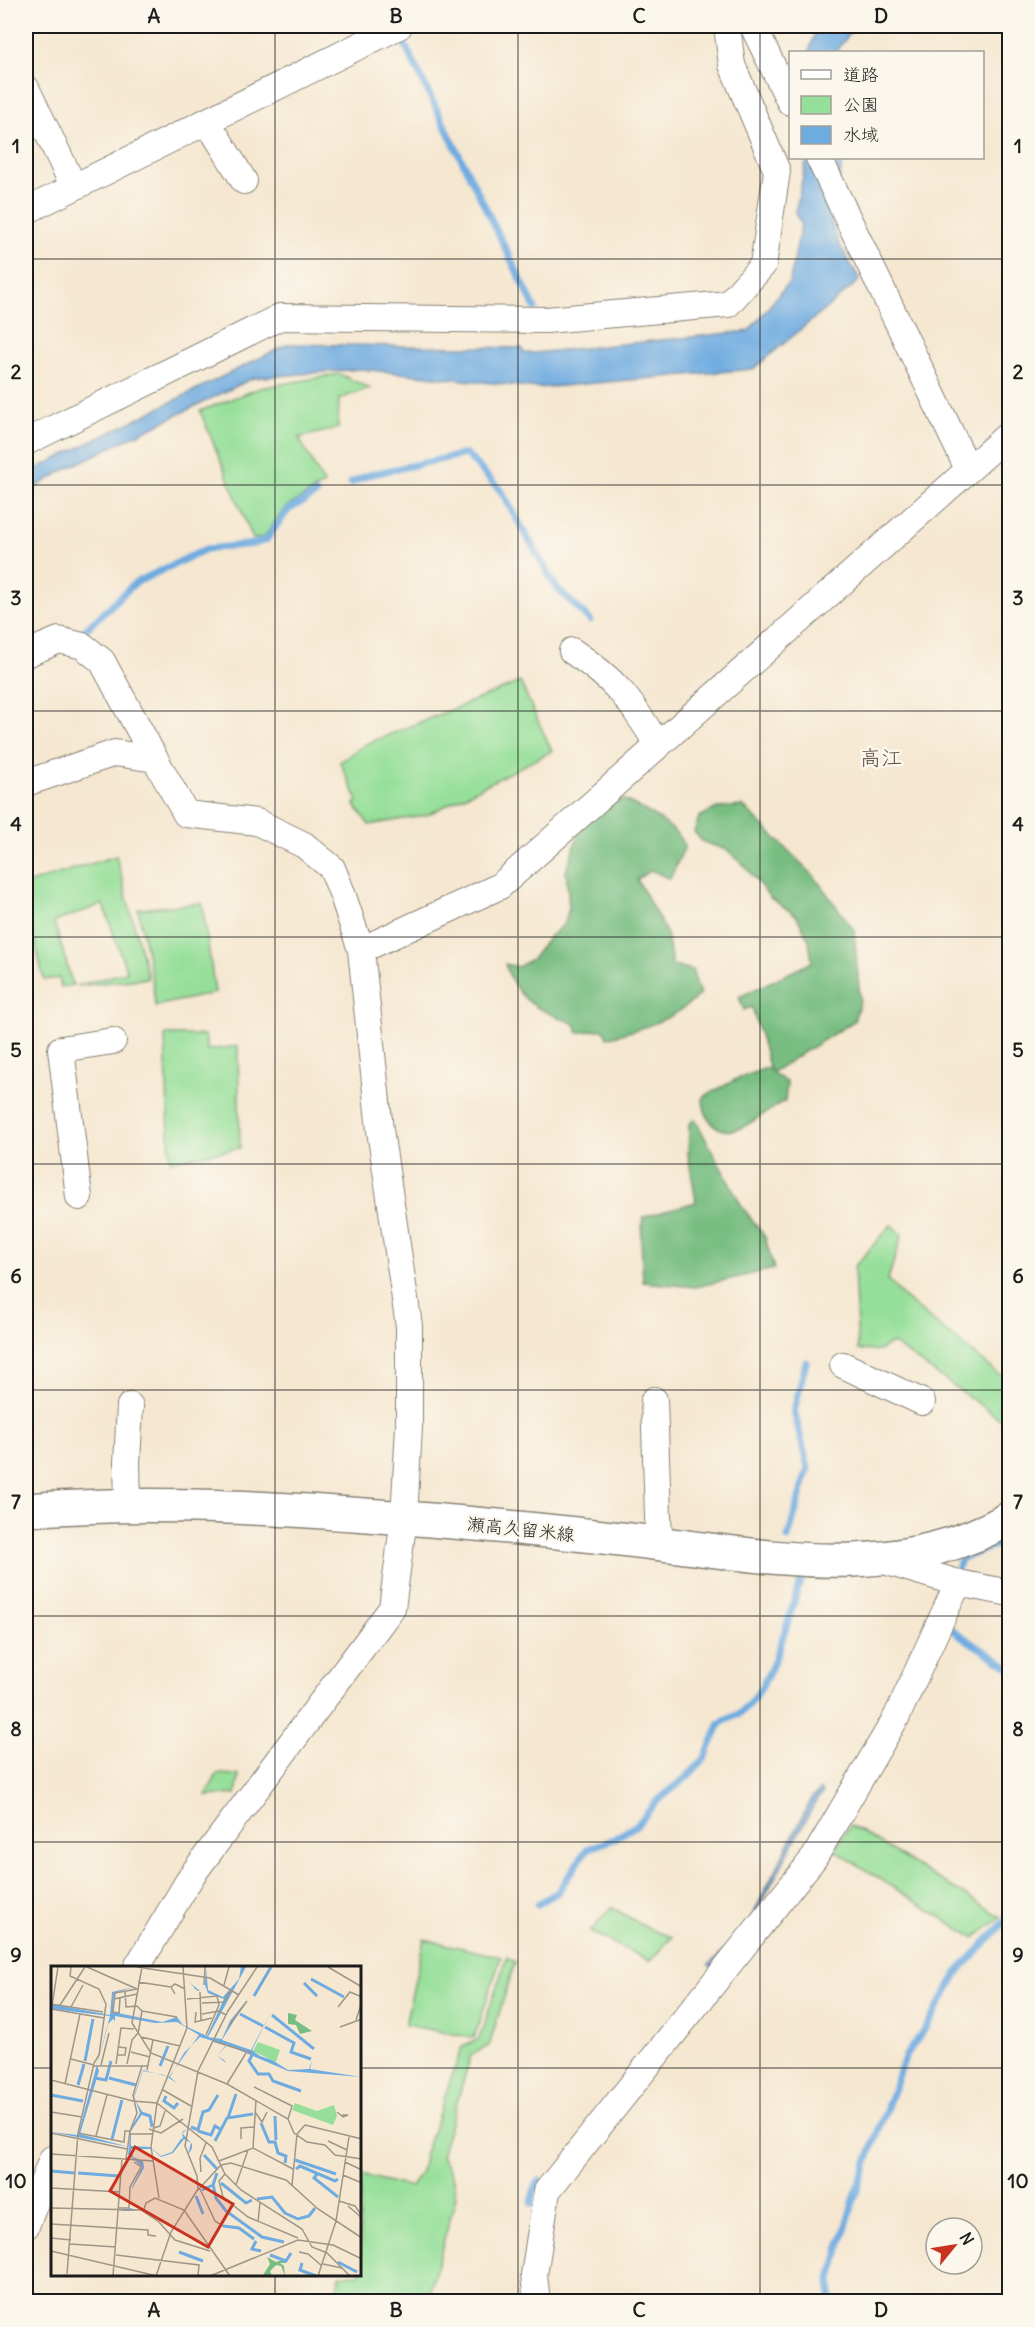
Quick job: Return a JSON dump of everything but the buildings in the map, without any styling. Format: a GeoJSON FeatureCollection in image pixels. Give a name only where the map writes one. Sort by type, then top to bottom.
{"type":"FeatureCollection","features":[{"type":"Feature","properties":{"kind":"main road","name":"瀬高久留米線"},"geometry":{"type":"LineString","coordinates":[[26,1510],[128,1504],[404,1518],[814,1562],[880,1560],[936,1548],[993,1528],[1010,1518]]}},
{"type":"Feature","properties":{"kind":"street"},"geometry":{"type":"LineString","coordinates":[[26,211],[399,26]]}},
{"type":"Feature","properties":{"kind":"street"},"geometry":{"type":"LineString","coordinates":[[26,442],[280,317],[546,320],[728,304],[763,265],[777,171],[732,65],[727,26]]}},
{"type":"Feature","properties":{"kind":"street"},"geometry":{"type":"LineString","coordinates":[[753,26],[789,100]]}},
{"type":"Feature","properties":{"kind":"street"},"geometry":{"type":"LineString","coordinates":[[26,88],[74,187]]}},
{"type":"Feature","properties":{"kind":"street"},"geometry":{"type":"LineString","coordinates":[[207,121],[244,181]]}},
{"type":"Feature","properties":{"kind":"street"},"geometry":{"type":"LineString","coordinates":[[820,159],[968,469]]}},
{"type":"Feature","properties":{"kind":"street"},"geometry":{"type":"LineString","coordinates":[[361,950],[500,886],[1010,433]]}},
{"type":"Feature","properties":{"kind":"street"},"geometry":{"type":"LineString","coordinates":[[26,654],[59,640],[83,646],[102,660],[186,814],[257,822],[304,845],[332,868],[361,950],[380,1130],[409,1326],[409,1427],[404,1518],[392,1608],[192,1875],[138,1966]]}},
{"type":"Feature","properties":{"kind":"street"},"geometry":{"type":"LineString","coordinates":[[572,651],[600,670],[626,695],[658,745]]}},
{"type":"Feature","properties":{"kind":"street"},"geometry":{"type":"LineString","coordinates":[[26,783],[115,753],[154,759]]}},
{"type":"Feature","properties":{"kind":"street"},"geometry":{"type":"LineString","coordinates":[[79,1197],[61,1049],[113,1041]]}},
{"type":"Feature","properties":{"kind":"street"},"geometry":{"type":"LineString","coordinates":[[843,1365],[922,1402]]}},
{"type":"Feature","properties":{"kind":"street"},"geometry":{"type":"LineString","coordinates":[[654,1400],[659,1544]]}},
{"type":"Feature","properties":{"kind":"street"},"geometry":{"type":"LineString","coordinates":[[128,1504],[127,1463],[130,1406]]}},
{"type":"Feature","properties":{"kind":"street"},"geometry":{"type":"LineString","coordinates":[[880,1560],[958,1583],[1010,1593]]}},
{"type":"Feature","properties":{"kind":"street"},"geometry":{"type":"LineString","coordinates":[[537,2301],[534,2275],[547,2191],[814,1858],[897,1716],[958,1583]]}},
{"type":"Feature","properties":{"kind":"street"},"geometry":{"type":"LineString","coordinates":[[26,2226],[51,2162]]}},
{"type":"Feature","properties":{"kind":"green space"},"geometry":{"type":"Polygon","coordinates":[[[339,374],[370,388],[339,399],[338,428],[299,438],[324,484],[285,508],[264,537],[253,539],[200,411],[260,388],[339,374]]]}},
{"type":"Feature","properties":{"kind":"green space"},"geometry":{"type":"Polygon","coordinates":[[[520,682],[552,751],[427,815],[369,825],[354,804],[358,801],[340,762],[366,744],[520,682]]]}},
{"type":"Feature","properties":{"kind":"green space"},"geometry":{"type":"Polygon","coordinates":[[[623,799],[666,824],[685,846],[670,879],[651,870],[637,879],[667,934],[672,965],[692,970],[700,994],[668,1017],[645,1027],[607,1038],[604,1029],[578,1033],[575,1024],[531,1003],[516,988],[505,964],[518,967],[533,958],[549,937],[565,923],[569,907],[566,871],[580,829],[596,810],[623,799]]]}},
{"type":"Feature","properties":{"kind":"green space"},"geometry":{"type":"Polygon","coordinates":[[[743,806],[813,875],[854,930],[860,1000],[854,1021],[772,1072],[787,1083],[785,1101],[739,1129],[723,1130],[708,1118],[703,1097],[737,1079],[766,1068],[770,1070],[752,1007],[744,1010],[739,997],[812,962],[809,940],[796,915],[770,898],[745,866],[727,850],[703,842],[694,832],[699,817],[717,808],[743,806]]]}},
{"type":"Feature","properties":{"kind":"green space"},"geometry":{"type":"Polygon","coordinates":[[[116,856],[148,978],[76,986],[127,972],[103,904],[54,922],[73,985],[61,987],[59,978],[44,980],[26,905],[26,884],[116,856]]]}},
{"type":"Feature","properties":{"kind":"green space"},"geometry":{"type":"Polygon","coordinates":[[[202,903],[215,993],[155,1006],[153,984],[138,909],[202,903]]]}},
{"type":"Feature","properties":{"kind":"green space"},"geometry":{"type":"Polygon","coordinates":[[[165,1035],[205,1035],[207,1050],[238,1046],[240,1148],[170,1161],[165,1035]]]}},
{"type":"Feature","properties":{"kind":"green space"},"geometry":{"type":"Polygon","coordinates":[[[695,1119],[743,1208],[765,1237],[774,1269],[696,1287],[643,1282],[641,1238],[643,1217],[696,1202],[688,1154],[689,1124],[695,1119]]]}},
{"type":"Feature","properties":{"kind":"green space"},"geometry":{"type":"Polygon","coordinates":[[[891,1225],[902,1235],[888,1279],[903,1297],[1009,1382],[1009,1425],[892,1343],[879,1351],[858,1350],[854,1267],[891,1225]]]}},
{"type":"Feature","properties":{"kind":"green space"},"geometry":{"type":"Polygon","coordinates":[[[217,1774],[239,1775],[236,1794],[206,1796],[217,1774]]]}},
{"type":"Feature","properties":{"kind":"green space"},"geometry":{"type":"Polygon","coordinates":[[[850,1825],[1001,1917],[974,1938],[834,1850],[850,1825]]]}},
{"type":"Feature","properties":{"kind":"green space"},"geometry":{"type":"Polygon","coordinates":[[[611,1907],[649,1929],[672,1937],[650,1961],[590,1932],[611,1907]]]}},
{"type":"Feature","properties":{"kind":"green space"},"geometry":{"type":"Polygon","coordinates":[[[424,1939],[501,1957],[474,2038],[405,2025],[424,1939]]]}},
{"type":"Feature","properties":{"kind":"green space"},"geometry":{"type":"Polygon","coordinates":[[[507,1957],[515,1962],[489,2046],[471,2055],[441,2156],[452,2175],[456,2197],[431,2287],[432,2301],[404,2301],[387,2294],[336,2293],[340,2276],[362,2276],[362,2175],[411,2187],[421,2172],[424,2156],[462,2047],[479,2039],[507,1957]]]}},
{"type":"Feature","properties":{"kind":"water"},"geometry":{"type":"Polygon","coordinates":[[[817,26],[855,26],[837,51],[809,51],[817,26]]]}},
{"type":"Feature","properties":{"kind":"water"},"geometry":{"type":"Polygon","coordinates":[[[807,159],[843,159],[833,203],[832,224],[839,243],[860,280],[753,369],[539,388],[361,369],[253,378],[66,469],[26,493],[26,474],[288,344],[522,348],[524,353],[534,353],[749,331],[790,281],[801,224],[795,213],[807,159]]]}},
{"type":"Feature","properties":{"kind":"water"},"geometry":{"type":"Polygon","coordinates":[[[821,1790],[823,1793],[817,1799],[749,1926],[713,1968],[709,1965],[746,1928],[813,1796],[821,1790]]]}},
{"type":"Feature","properties":{"kind":"waterway"},"geometry":{"type":"LineString","coordinates":[[401,37],[535,308]]}},
{"type":"Feature","properties":{"kind":"waterway"},"geometry":{"type":"LineString","coordinates":[[351,483],[368,475],[466,454],[501,491],[556,587],[590,620]]}},
{"type":"Feature","properties":{"kind":"waterway"},"geometry":{"type":"LineString","coordinates":[[83,632],[135,583],[206,549],[254,544],[266,540],[288,510],[316,494]]}},
{"type":"Feature","properties":{"kind":"waterway"},"geometry":{"type":"LineString","coordinates":[[788,1538],[808,1468],[794,1411],[806,1362]]}},
{"type":"Feature","properties":{"kind":"waterway"},"geometry":{"type":"LineString","coordinates":[[957,1569],[962,1558],[1010,1540]]}},
{"type":"Feature","properties":{"kind":"waterway"},"geometry":{"type":"LineString","coordinates":[[538,1904],[558,1892],[587,1849],[614,1839],[638,1824],[655,1803],[688,1776],[705,1758],[720,1723],[740,1713],[751,1702],[761,1687],[778,1651],[801,1579]]}},
{"type":"Feature","properties":{"kind":"waterway"},"geometry":{"type":"LineString","coordinates":[[951,1629],[1010,1668]]}},
{"type":"Feature","properties":{"kind":"waterway"},"geometry":{"type":"LineString","coordinates":[[830,2302],[831,2279],[856,2192],[906,2055],[927,2026],[958,1972],[1010,1916]]}},
{"type":"Feature","properties":{"kind":"waterway"},"geometry":{"type":"LineString","coordinates":[[532,2204],[534,2188],[540,2181]]}},
{"type":"Feature","properties":{"kind":"district","name":"高江"},"geometry":{"type":"Point","coordinates":[881,757]}}]}
